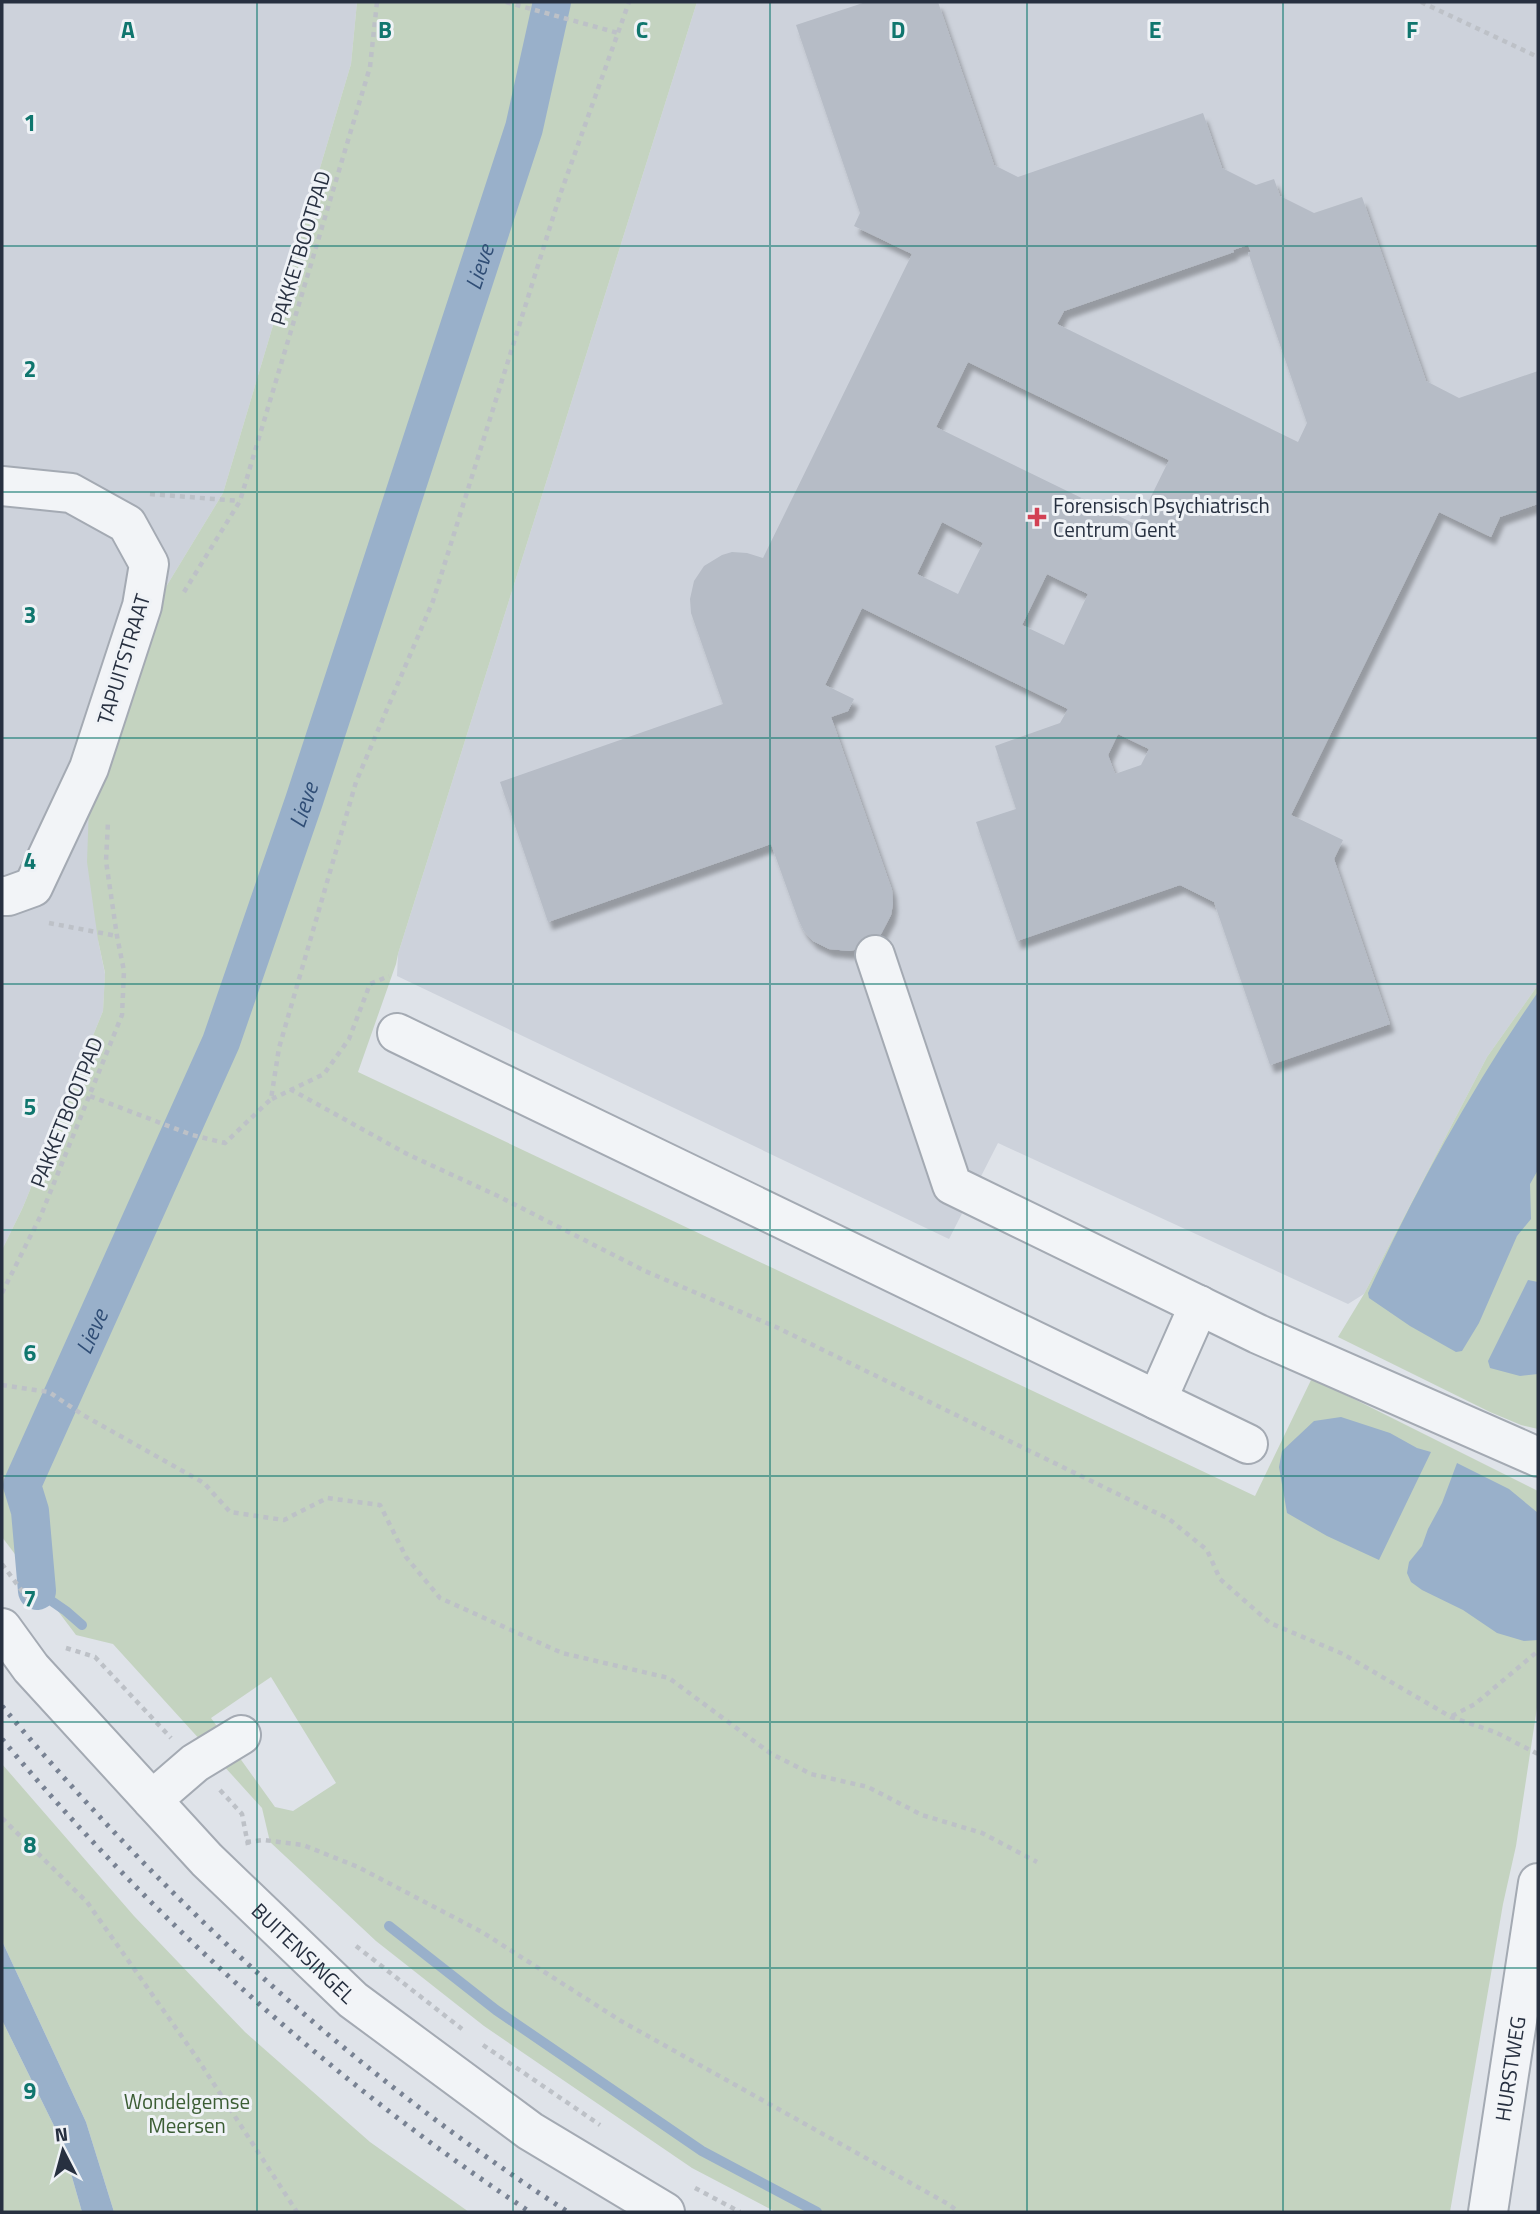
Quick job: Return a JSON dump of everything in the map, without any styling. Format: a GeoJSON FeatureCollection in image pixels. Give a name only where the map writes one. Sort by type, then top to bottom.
{"type":"FeatureCollection","features":[{"type":"Feature","properties":{"kind":"street","name":"TAPUITSTRAAT"},"geometry":{"type":"LineString","coordinates":[[2,486],[71,493],[127,524],[149,564],[142,606],[89,768],[33,887],[12,894]]}},
{"type":"Feature","properties":{"kind":"street"},"geometry":{"type":"LineString","coordinates":[[875,955],[952,1185],[1258,1334],[1538,1457]]}},
{"type":"Feature","properties":{"kind":"street"},"geometry":{"type":"LineString","coordinates":[[397,1033],[1248,1444]]}},
{"type":"Feature","properties":{"kind":"street"},"geometry":{"type":"LineString","coordinates":[[1157,1400],[1199,1305]]}},
{"type":"Feature","properties":{"kind":"street","name":"BUITENSINGEL"},"geometry":{"type":"LineString","coordinates":[[2,1628],[31,1668],[207,1860],[354,2000],[530,2131],[674,2197]]}},
{"type":"Feature","properties":{"kind":"street"},"geometry":{"type":"LineString","coordinates":[[152,1800],[195,1763],[242,1735]]}},
{"type":"Feature","properties":{"kind":"street","name":"HURSTWEG"},"geometry":{"type":"LineString","coordinates":[[1488,2212],[1538,1883]]}},
{"type":"Feature","properties":{"kind":"path","name":"PAKKETBOOTPAD"},"geometry":{"type":"LineString","coordinates":[[178,603],[240,501],[370,67],[377,2]]}},
{"type":"Feature","properties":{"kind":"path"},"geometry":{"type":"LineString","coordinates":[[506,2],[618,33]]}},
{"type":"Feature","properties":{"kind":"path"},"geometry":{"type":"LineString","coordinates":[[271,1099],[279,1048],[356,782],[433,601],[560,195],[629,2]]}},
{"type":"Feature","properties":{"kind":"path"},"geometry":{"type":"LineString","coordinates":[[1421,2],[1538,57]]}},
{"type":"Feature","properties":{"kind":"path"},"geometry":{"type":"LineString","coordinates":[[120,520],[142,493],[240,501]]}},
{"type":"Feature","properties":{"kind":"path","name":"PAKKETBOOTPAD"},"geometry":{"type":"LineString","coordinates":[[2,1293],[41,1215],[122,1015],[124,971],[106,861],[108,821]]}},
{"type":"Feature","properties":{"kind":"path"},"geometry":{"type":"LineString","coordinates":[[12,894],[36,920],[117,936]]}},
{"type":"Feature","properties":{"kind":"path"},"geometry":{"type":"LineString","coordinates":[[90,1096],[192,1135],[225,1143],[271,1099],[324,1074],[349,1039],[370,985],[388,976]]}},
{"type":"Feature","properties":{"kind":"path"},"geometry":{"type":"LineString","coordinates":[[290,1090],[407,1154],[498,1196],[645,1271],[776,1327],[1169,1519],[1207,1550],[1220,1579],[1269,1623],[1343,1654],[1451,1717],[1495,1732],[1538,1754]]}},
{"type":"Feature","properties":{"kind":"path"},"geometry":{"type":"LineString","coordinates":[[2,1385],[49,1392],[83,1415],[204,1483],[230,1512],[284,1520],[327,1498],[380,1506],[406,1557],[440,1598],[562,1653],[669,1678],[771,1753],[811,1774],[868,1787],[922,1815],[982,1833],[1037,1862]]}},
{"type":"Feature","properties":{"kind":"path"},"geometry":{"type":"LineString","coordinates":[[2,1564],[34,1606]]}},
{"type":"Feature","properties":{"kind":"path"},"geometry":{"type":"LineString","coordinates":[[65,1647],[95,1657],[195,1763],[242,1814],[247,1844],[264,1840],[303,1845],[358,1867],[482,1933],[621,2021],[959,2212]]}},
{"type":"Feature","properties":{"kind":"path"},"geometry":{"type":"LineString","coordinates":[[1451,1717],[1475,1704],[1538,1651]]}},
{"type":"Feature","properties":{"kind":"path"},"geometry":{"type":"LineString","coordinates":[[2,1818],[87,1902],[197,2059],[297,2212]]}},
{"type":"Feature","properties":{"kind":"path"},"geometry":{"type":"LineString","coordinates":[[348,1940],[464,2031]]}},
{"type":"Feature","properties":{"kind":"path"},"geometry":{"type":"LineString","coordinates":[[474,2039],[607,2130]]}},
{"type":"Feature","properties":{"kind":"path"},"geometry":{"type":"LineString","coordinates":[[674,2197],[740,2212]]}},
{"type":"Feature","properties":{"kind":"shaded area"},"geometry":{"type":"Polygon","coordinates":[[[2,2],[357,2],[351,64],[223,493],[161,595],[98,940],[105,974],[103,1011],[23,1207],[2,1250],[2,2]]]}},
{"type":"Feature","properties":{"kind":"shaded area","name":"Forensisch Psychiatrisch Centrum Gent"},"geometry":{"type":"Polygon","coordinates":[[[697,2],[1538,2],[1538,985],[1487,1057],[1364,1294],[1348,1304],[998,1143],[949,1239],[397,976],[398,954],[697,2]]]}},
{"type":"Feature","properties":{"kind":"green space"},"geometry":{"type":"Polygon","coordinates":[[[357,2],[697,2],[396,964],[358,1072],[1255,1496],[1312,1378],[1538,1491],[1538,1701],[1516,1846],[1503,1904],[1450,2212],[776,2212],[692,2168],[484,2026],[376,1941],[270,1842],[262,1808],[113,1644],[76,1635],[2,1537],[2,1250],[23,1207],[103,1011],[105,973],[87,862],[89,805],[161,595],[223,493],[351,64],[357,2]],[[271,1677],[211,1718],[275,1807],[293,1811],[336,1783],[271,1677]]]}},
{"type":"Feature","properties":{"kind":"green space"},"geometry":{"type":"Polygon","coordinates":[[[1538,985],[1538,1429],[1490,1412],[1338,1337],[1364,1294],[1487,1057],[1538,985]]]}},
{"type":"Feature","properties":{"kind":"green space","name":"Wondelgemse Meersen"},"geometry":{"type":"Polygon","coordinates":[[[2,1764],[134,1916],[245,2032],[370,2142],[469,2212],[114,2212],[86,2122],[2,1941],[2,1764]]]}},
{"type":"Feature","properties":{"kind":"green space","name":"Wondelgemse Meersen"},"geometry":{"type":"Polygon","coordinates":[[[2,2020],[62,2142],[82,2212],[2,2212],[2,2020]]]}},
{"type":"Feature","properties":{"kind":"water"},"geometry":{"type":"Polygon","coordinates":[[[1538,992],[1538,1170],[1530,1184],[1531,1219],[1517,1236],[1479,1323],[1462,1351],[1456,1352],[1410,1326],[1369,1298],[1368,1293],[1446,1139],[1490,1064],[1538,992]]]}},
{"type":"Feature","properties":{"kind":"water"},"geometry":{"type":"Polygon","coordinates":[[[1528,1280],[1538,1282],[1538,1374],[1520,1376],[1490,1368],[1488,1361],[1528,1280]]]}},
{"type":"Feature","properties":{"kind":"water"},"geometry":{"type":"Polygon","coordinates":[[[1341,1417],[1390,1433],[1417,1448],[1431,1452],[1379,1560],[1327,1536],[1287,1513],[1279,1467],[1282,1451],[1314,1421],[1341,1417]]]}},
{"type":"Feature","properties":{"kind":"water"},"geometry":{"type":"Polygon","coordinates":[[[1457,1463],[1509,1489],[1538,1513],[1538,1640],[1524,1641],[1497,1633],[1463,1610],[1411,1582],[1407,1573],[1409,1562],[1422,1546],[1457,1463]]]}},
{"type":"Feature","properties":{"kind":"water"},"geometry":{"type":"Polygon","coordinates":[[[2,1941],[86,2122],[114,2212],[82,2212],[62,2142],[2,2020],[2,1941]]]}},
{"type":"Feature","properties":{"kind":"building"},"geometry":{"type":"Polygon","coordinates":[[[866,2],[938,2],[994,165],[1018,177],[1203,113],[1222,168],[1256,185],[1274,179],[1280,196],[1314,213],[1362,197],[1426,381],[1459,398],[1538,371],[1538,504],[1500,517],[1491,537],[1439,512],[1291,815],[1343,840],[1334,859],[1390,1024],[1270,1065],[1214,902],[1180,885],[1017,941],[976,822],[1016,809],[995,746],[1060,723],[1068,709],[862,608],[825,685],[854,699],[848,711],[831,717],[892,890],[891,915],[880,936],[862,948],[850,951],[829,949],[813,941],[798,919],[771,844],[548,922],[500,782],[723,704],[691,613],[690,599],[694,581],[704,566],[722,555],[732,552],[747,553],[763,558],[912,254],[854,226],[860,213],[796,25],[866,2]],[[1248,245],[1233,250],[1234,252],[1064,311],[1057,324],[1298,442],[1307,423],[1248,252],[1251,252],[1248,245]],[[968,362],[936,427],[1137,525],[1169,460],[968,362]],[[942,522],[917,574],[958,594],[983,543],[942,522]],[[1047,574],[1022,625],[1064,645],[1088,594],[1047,574]],[[1118,734],[1108,755],[1115,774],[1141,765],[1149,749],[1118,734]]]}},
{"type":"Feature","properties":{"kind":"waterway","name":"Lieve"},"geometry":{"type":"LineString","coordinates":[[37,1591],[30,1511],[22,1485],[221,1042],[304,801],[524,128],[552,2]]}},
{"type":"Feature","properties":{"kind":"waterway"},"geometry":{"type":"LineString","coordinates":[[37,1591],[82,1625]]}},
{"type":"Feature","properties":{"kind":"waterway"},"geometry":{"type":"LineString","coordinates":[[389,1926],[496,2010],[702,2151],[817,2212]]}},
{"type":"Feature","properties":{"kind":"railway"},"geometry":{"type":"LineString","coordinates":[[2,1706],[129,1848],[266,1980],[338,2043],[412,2102],[489,2159],[568,2212]]}},
{"type":"Feature","properties":{"kind":"railway"},"geometry":{"type":"LineString","coordinates":[[2,1739],[120,1871],[249,1995],[386,2109],[530,2212]]}},
{"type":"Feature","properties":{"kind":"place","name":"Forensisch Psychiatrisch Centrum Gent"},"geometry":{"type":"Point","coordinates":[1037,517]}}]}
